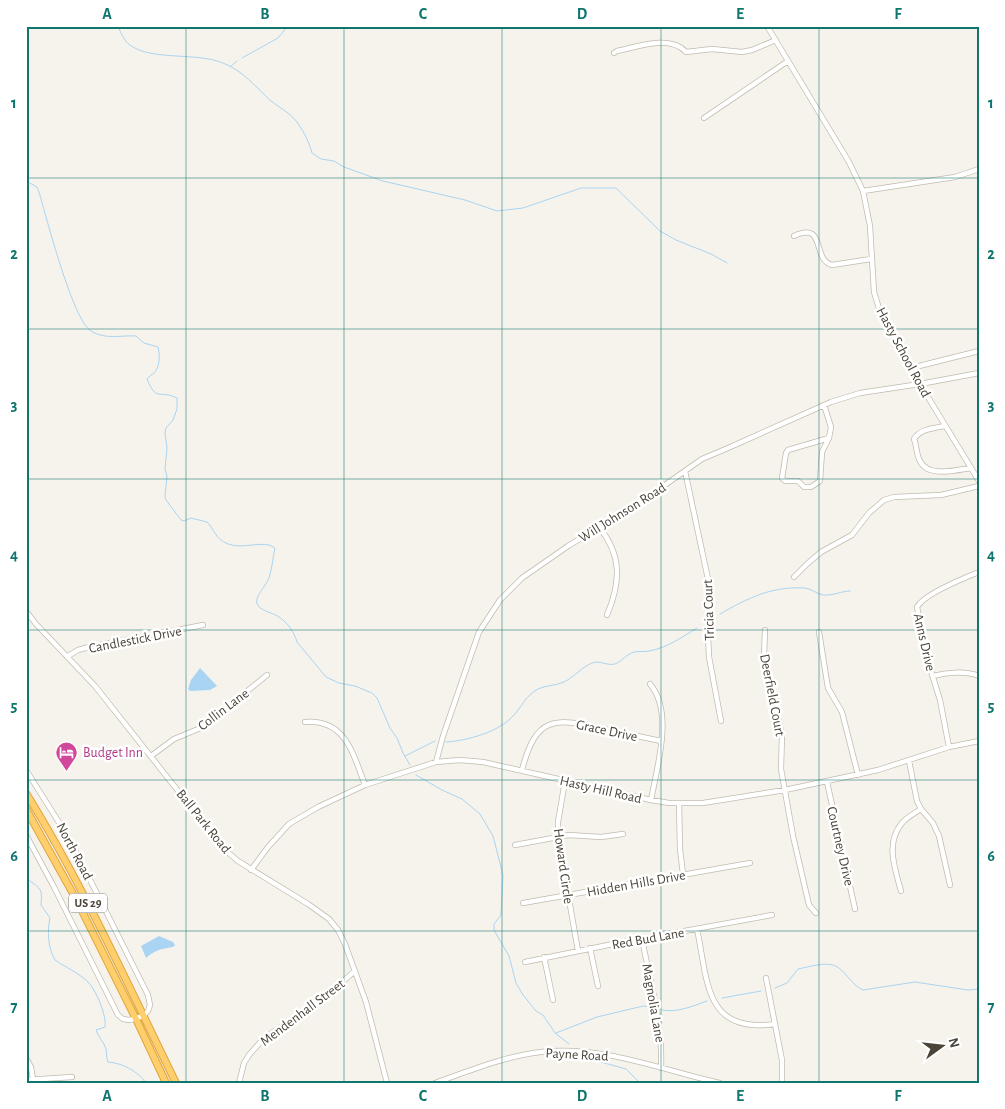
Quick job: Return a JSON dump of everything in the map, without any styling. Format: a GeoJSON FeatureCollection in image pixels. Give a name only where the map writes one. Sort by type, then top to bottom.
{"type":"FeatureCollection","features":[{"type":"Feature","properties":{"kind":"highway","name":"US 29"},"geometry":{"type":"LineString","coordinates":[[26,793],[59,848],[84,896],[140,1018],[166,1083]]}},
{"type":"Feature","properties":{"kind":"highway","name":"US 29"},"geometry":{"type":"LineString","coordinates":[[26,808],[176,1083]]}},
{"type":"Feature","properties":{"kind":"street","name":"Hasty School Road"},"geometry":{"type":"LineString","coordinates":[[767,26],[849,162],[863,191],[870,226],[874,292],[881,315],[979,481]]}},
{"type":"Feature","properties":{"kind":"street"},"geometry":{"type":"LineString","coordinates":[[614,53],[668,42],[680,46],[686,52],[712,49],[742,52],[759,48],[776,40]]}},
{"type":"Feature","properties":{"kind":"street"},"geometry":{"type":"LineString","coordinates":[[704,118],[788,61]]}},
{"type":"Feature","properties":{"kind":"street"},"geometry":{"type":"LineString","coordinates":[[863,191],[955,176],[979,169]]}},
{"type":"Feature","properties":{"kind":"street"},"geometry":{"type":"LineString","coordinates":[[794,236],[805,233],[814,236],[822,258],[827,263],[871,260]]}},
{"type":"Feature","properties":{"kind":"street"},"geometry":{"type":"LineString","coordinates":[[911,368],[979,350]]}},
{"type":"Feature","properties":{"kind":"street","name":"Will Johnson Road"},"geometry":{"type":"LineString","coordinates":[[436,762],[443,736],[484,622],[500,600],[522,578],[568,546],[642,501],[702,460],[824,405],[860,393],[979,373]]}},
{"type":"Feature","properties":{"kind":"street"},"geometry":{"type":"LineString","coordinates":[[824,405],[831,427],[829,438],[822,452],[820,481],[810,487],[804,487],[798,481],[785,481],[782,478],[788,450],[829,438]]}},
{"type":"Feature","properties":{"kind":"street"},"geometry":{"type":"LineString","coordinates":[[945,426],[920,432],[915,436],[920,462],[923,466],[932,470],[971,468]]}},
{"type":"Feature","properties":{"kind":"street","name":"Tricia Court"},"geometry":{"type":"LineString","coordinates":[[685,471],[708,579],[710,598],[709,657],[721,721]]}},
{"type":"Feature","properties":{"kind":"street"},"geometry":{"type":"LineString","coordinates":[[794,577],[821,552],[852,535],[869,513],[884,500],[894,497],[941,495],[979,486]]}},
{"type":"Feature","properties":{"kind":"street"},"geometry":{"type":"LineString","coordinates":[[599,527],[612,545],[617,565],[617,583],[608,614]]}},
{"type":"Feature","properties":{"kind":"street","name":"Anns Drive"},"geometry":{"type":"LineString","coordinates":[[949,747],[940,700],[932,676],[919,618],[918,604],[961,579],[979,572]]}},
{"type":"Feature","properties":{"kind":"street","name":"Ball Park Road"},"geometry":{"type":"LineString","coordinates":[[26,612],[95,686],[225,850],[251,870],[308,904],[329,919],[338,930],[366,1002],[387,1083]]}},
{"type":"Feature","properties":{"kind":"street","name":"Candlestick Drive"},"geometry":{"type":"LineString","coordinates":[[68,656],[78,650],[89,647],[203,625]]}},
{"type":"Feature","properties":{"kind":"street","name":"Deerfield Court"},"geometry":{"type":"LineString","coordinates":[[765,630],[764,657],[782,735],[781,762],[793,836],[809,906],[816,913]]}},
{"type":"Feature","properties":{"kind":"street"},"geometry":{"type":"LineString","coordinates":[[820,632],[828,688],[842,712],[858,775]]}},
{"type":"Feature","properties":{"kind":"street"},"geometry":{"type":"LineString","coordinates":[[932,676],[943,673],[958,674],[969,672],[979,676]]}},
{"type":"Feature","properties":{"kind":"street","name":"Collin Lane"},"geometry":{"type":"LineString","coordinates":[[151,756],[174,739],[203,727],[267,675]]}},
{"type":"Feature","properties":{"kind":"street"},"geometry":{"type":"LineString","coordinates":[[650,684],[656,691],[660,701],[662,721],[661,741],[651,800]]}},
{"type":"Feature","properties":{"kind":"street"},"geometry":{"type":"LineString","coordinates":[[304,722],[321,723],[330,726],[343,736],[352,752],[365,785]]}},
{"type":"Feature","properties":{"kind":"street","name":"Grace Drive"},"geometry":{"type":"LineString","coordinates":[[522,770],[527,750],[534,738],[543,728],[556,722],[579,722],[661,741]]}},
{"type":"Feature","properties":{"kind":"street","name":"Hasty Hill Road"},"geometry":{"type":"LineString","coordinates":[[251,870],[271,843],[289,824],[318,807],[365,785],[436,762],[468,760],[522,770],[651,800],[678,804],[703,803],[785,790],[858,775],[909,761],[949,747],[979,740]]}},
{"type":"Feature","properties":{"kind":"street"},"geometry":{"type":"LineString","coordinates":[[909,761],[917,801],[933,823],[939,836],[950,885]]}},
{"type":"Feature","properties":{"kind":"street","name":"North Road"},"geometry":{"type":"LineString","coordinates":[[26,770],[70,840],[138,972],[148,995],[150,1005],[148,1011],[140,1018]]}},
{"type":"Feature","properties":{"kind":"street","name":"Howard Circle"},"geometry":{"type":"LineString","coordinates":[[565,781],[558,822],[558,836],[578,951]]}},
{"type":"Feature","properties":{"kind":"street","name":"Courtney Drive"},"geometry":{"type":"LineString","coordinates":[[827,782],[856,909]]}},
{"type":"Feature","properties":{"kind":"street"},"geometry":{"type":"LineString","coordinates":[[678,804],[683,874]]}},
{"type":"Feature","properties":{"kind":"street"},"geometry":{"type":"LineString","coordinates":[[901,891],[893,855],[894,839],[904,822],[921,809]]}},
{"type":"Feature","properties":{"kind":"street"},"geometry":{"type":"LineString","coordinates":[[515,845],[558,836],[601,837],[624,834]]}},
{"type":"Feature","properties":{"kind":"street"},"geometry":{"type":"LineString","coordinates":[[26,835],[28,843],[118,1015],[123,1019],[130,1020],[140,1018]]}},
{"type":"Feature","properties":{"kind":"street","name":"Hidden Hills Drive"},"geometry":{"type":"LineString","coordinates":[[523,903],[750,863]]}},
{"type":"Feature","properties":{"kind":"street","name":"Red Bud Lane"},"geometry":{"type":"LineString","coordinates":[[525,962],[590,948],[772,915]]}},
{"type":"Feature","properties":{"kind":"street"},"geometry":{"type":"LineString","coordinates":[[697,929],[712,996],[720,1011],[730,1020],[742,1025],[760,1026],[775,1024]]}},
{"type":"Feature","properties":{"kind":"street","name":"Magnolia Lane"},"geometry":{"type":"LineString","coordinates":[[642,939],[659,1028],[662,1050],[661,1068]]}},
{"type":"Feature","properties":{"kind":"street"},"geometry":{"type":"LineString","coordinates":[[590,948],[598,986]]}},
{"type":"Feature","properties":{"kind":"street"},"geometry":{"type":"LineString","coordinates":[[544,957],[553,1000]]}},
{"type":"Feature","properties":{"kind":"street","name":"Mendenhall Street"},"geometry":{"type":"LineString","coordinates":[[239,1083],[244,1063],[264,1038],[316,1004],[355,971]]}},
{"type":"Feature","properties":{"kind":"street"},"geometry":{"type":"LineString","coordinates":[[766,978],[782,1060],[782,1083]]}},
{"type":"Feature","properties":{"kind":"street","name":"Payne Road"},"geometry":{"type":"LineString","coordinates":[[435,1083],[504,1060],[542,1052],[560,1051],[600,1054],[720,1083]]}},
{"type":"Feature","properties":{"kind":"street"},"geometry":{"type":"LineString","coordinates":[[26,1058],[33,1079]]}},
{"type":"Feature","properties":{"kind":"street"},"geometry":{"type":"LineString","coordinates":[[26,1080],[72,1077]]}},
{"type":"Feature","properties":{"kind":"water"},"geometry":{"type":"Polygon","coordinates":[[[200,668],[217,686],[210,690],[190,691],[188,689],[191,680],[200,668]]]}},
{"type":"Feature","properties":{"kind":"water"},"geometry":{"type":"Polygon","coordinates":[[[159,936],[173,942],[175,945],[155,952],[146,958],[141,946],[159,936]]]}},
{"type":"Feature","properties":{"kind":"waterway"},"geometry":{"type":"LineString","coordinates":[[42,26],[51,28],[64,26]]}},
{"type":"Feature","properties":{"kind":"waterway"},"geometry":{"type":"LineString","coordinates":[[118,26],[126,41],[139,50],[162,55],[212,60],[230,66],[248,79],[297,122],[304,133],[312,153],[321,159],[334,161],[344,167],[383,181],[465,200],[497,211],[523,208],[581,188],[616,188],[660,231],[727,263]]}},
{"type":"Feature","properties":{"kind":"waterway"},"geometry":{"type":"LineString","coordinates":[[242,58],[278,38],[288,26]]}},
{"type":"Feature","properties":{"kind":"waterway"},"geometry":{"type":"LineString","coordinates":[[231,66],[237,61]]}},
{"type":"Feature","properties":{"kind":"waterway"},"geometry":{"type":"LineString","coordinates":[[26,181],[37,187],[68,289],[84,323],[96,334],[136,336],[144,343],[158,347],[157,368],[147,379],[156,393],[177,398],[177,409],[165,433],[167,448],[165,469],[167,476],[166,500],[181,520],[184,521],[191,518],[207,522],[217,537],[223,542],[234,546],[266,544],[275,548],[269,578],[257,599],[258,606],[285,622],[297,642],[326,677],[339,683],[355,686],[372,693],[377,698],[390,728],[410,765]]}},
{"type":"Feature","properties":{"kind":"waterway"},"geometry":{"type":"LineString","coordinates":[[720,614],[750,598],[782,589],[805,588],[826,595],[850,591]]}},
{"type":"Feature","properties":{"kind":"waterway"},"geometry":{"type":"LineString","coordinates":[[446,742],[472,738],[499,727],[507,722],[534,692],[541,688],[564,682],[592,663],[615,664],[634,652],[656,650],[668,645],[697,628]]}},
{"type":"Feature","properties":{"kind":"waterway"},"geometry":{"type":"LineString","coordinates":[[405,756],[435,741]]}},
{"type":"Feature","properties":{"kind":"waterway"},"geometry":{"type":"LineString","coordinates":[[416,775],[462,799],[480,814],[493,836],[503,875],[501,915],[494,924],[494,930],[509,956],[516,983],[523,995],[536,1011],[543,1015],[555,1033],[569,1044]]}},
{"type":"Feature","properties":{"kind":"waterway"},"geometry":{"type":"LineString","coordinates":[[26,877],[41,892],[41,905],[50,918],[49,939],[55,960],[76,973],[91,986],[103,1010],[105,1027],[96,1030],[105,1046],[108,1062],[129,1068],[146,1083]]}},
{"type":"Feature","properties":{"kind":"waterway"},"geometry":{"type":"LineString","coordinates":[[775,988],[787,983],[798,969],[830,964],[839,968],[863,990],[915,982],[968,990],[979,989]]}},
{"type":"Feature","properties":{"kind":"waterway"},"geometry":{"type":"LineString","coordinates":[[722,998],[761,991]]}},
{"type":"Feature","properties":{"kind":"waterway"},"geometry":{"type":"LineString","coordinates":[[662,1010],[679,1010],[707,1001]]}},
{"type":"Feature","properties":{"kind":"waterway"},"geometry":{"type":"LineString","coordinates":[[556,1033],[597,1017],[643,1006],[650,1007]]}},
{"type":"Feature","properties":{"kind":"waterway"},"geometry":{"type":"LineString","coordinates":[[575,1056],[580,1059],[590,1059],[626,1069],[640,1083]]}},
{"type":"Feature","properties":{"kind":"place","name":"Budget Inn"},"geometry":{"type":"Point","coordinates":[67,771]}}]}
